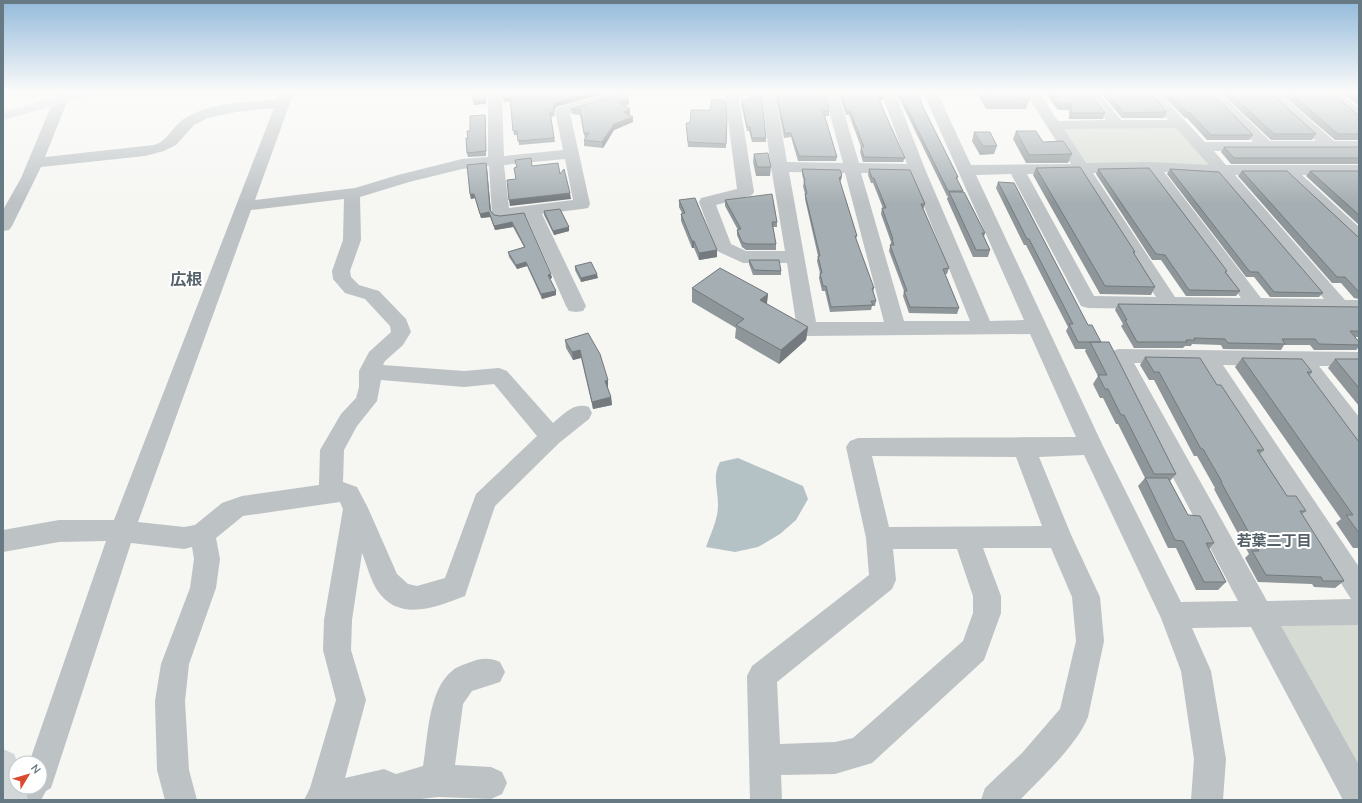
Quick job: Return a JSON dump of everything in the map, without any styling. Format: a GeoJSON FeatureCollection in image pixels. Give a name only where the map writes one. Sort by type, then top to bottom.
{"type":"FeatureCollection","features":[{"type":"Feature","properties":{"kind":"main road"},"geometry":{"type":"LineString","coordinates":[[3,765],[12,800]]}},
{"type":"Feature","properties":{"kind":"street"},"geometry":{"type":"LineString","coordinates":[[3,226],[29,178],[49,129]]}},
{"type":"Feature","properties":{"kind":"street"},"geometry":{"type":"LineString","coordinates":[[35,163],[145,152],[162,147],[171,142],[181,129]]}},
{"type":"Feature","properties":{"kind":"street"},"geometry":{"type":"LineString","coordinates":[[47,755],[122,531],[273,129]]}},
{"type":"Feature","properties":{"kind":"street"},"geometry":{"type":"LineString","coordinates":[[496,129],[496,161],[501,214],[582,204],[566,129]]}},
{"type":"Feature","properties":{"kind":"street"},"geometry":{"type":"LineString","coordinates":[[737,129],[746,192],[707,202],[723,247],[743,257],[795,257]]}},
{"type":"Feature","properties":{"kind":"street"},"geometry":{"type":"LineString","coordinates":[[774,129],[807,329],[1038,327]]}},
{"type":"Feature","properties":{"kind":"street"},"geometry":{"type":"LineString","coordinates":[[841,129],[896,328]]}},
{"type":"Feature","properties":{"kind":"street"},"geometry":{"type":"LineString","coordinates":[[902,129],[983,328]]}},
{"type":"Feature","properties":{"kind":"street"},"geometry":{"type":"LineString","coordinates":[[947,129],[1091,446],[1173,615],[1196,671],[1210,759],[1207,800]]}},
{"type":"Feature","properties":{"kind":"street"},"geometry":{"type":"LineString","coordinates":[[1057,129],[1170,304]]}},
{"type":"Feature","properties":{"kind":"street"},"geometry":{"type":"LineString","coordinates":[[1185,129],[1222,170],[1340,306]]}},
{"type":"Feature","properties":{"kind":"street"},"geometry":{"type":"LineString","coordinates":[[1249,129],[1265,145]]}},
{"type":"Feature","properties":{"kind":"street"},"geometry":{"type":"LineString","coordinates":[[1312,129],[1330,145]]}},
{"type":"Feature","properties":{"kind":"street"},"geometry":{"type":"LineString","coordinates":[[1200,147],[1265,145],[1359,146]]}},
{"type":"Feature","properties":{"kind":"street"},"geometry":{"type":"LineString","coordinates":[[244,206],[352,194],[404,178],[462,164],[572,154]]}},
{"type":"Feature","properties":{"kind":"street"},"geometry":{"type":"LineString","coordinates":[[779,166],[917,169]]}},
{"type":"Feature","properties":{"kind":"street"},"geometry":{"type":"LineString","coordinates":[[966,170],[1151,167],[1222,170],[1359,170]]}},
{"type":"Feature","properties":{"kind":"street"},"geometry":{"type":"LineString","coordinates":[[1151,167],[1177,199],[1256,305]]}},
{"type":"Feature","properties":{"kind":"street"},"geometry":{"type":"LineString","coordinates":[[1016,169],[1088,302],[1359,306]]}},
{"type":"Feature","properties":{"kind":"street"},"geometry":{"type":"LineString","coordinates":[[1287,169],[1359,237]]}},
{"type":"Feature","properties":{"kind":"street"},"geometry":{"type":"LineString","coordinates":[[331,493],[332,450],[349,420],[366,402],[370,387],[370,371],[376,357],[396,340],[402,332],[398,324],[372,295],[352,289],[342,279],[341,271],[352,240],[352,194]]}},
{"type":"Feature","properties":{"kind":"street"},"geometry":{"type":"LineString","coordinates":[[532,210],[576,306]]}},
{"type":"Feature","properties":{"kind":"street"},"geometry":{"type":"LineString","coordinates":[[1359,359],[1119,356],[1359,797]]}},
{"type":"Feature","properties":{"kind":"street"},"geometry":{"type":"LineString","coordinates":[[1207,357],[1359,590]]}},
{"type":"Feature","properties":{"kind":"street"},"geometry":{"type":"LineString","coordinates":[[1302,358],[1359,434]]}},
{"type":"Feature","properties":{"kind":"street"},"geometry":{"type":"LineString","coordinates":[[370,371],[464,379],[499,376],[551,437]]}},
{"type":"Feature","properties":{"kind":"street"},"geometry":{"type":"LineString","coordinates":[[3,541],[59,532],[84,530],[122,531],[184,538],[202,534],[231,510],[242,506],[342,492],[348,494],[356,508],[387,582],[401,596],[417,598],[455,587],[485,501],[551,437],[581,413]]}},
{"type":"Feature","properties":{"kind":"street"},"geometry":{"type":"LineString","coordinates":[[766,800],[762,676],[883,580],[879,538],[858,448],[1024,448],[1091,446]]}},
{"type":"Feature","properties":{"kind":"street"},"geometry":{"type":"LineString","coordinates":[[997,800],[1033,764],[1073,717],[1090,641],[1086,597],[1059,537],[1024,448]]}},
{"type":"Feature","properties":{"kind":"street"},"geometry":{"type":"LineString","coordinates":[[356,508],[338,620],[337,650],[351,700],[322,799],[384,785],[395,796],[408,785],[438,781],[491,783]]}},
{"type":"Feature","properties":{"kind":"street"},"geometry":{"type":"LineString","coordinates":[[180,800],[173,770],[170,701],[175,664],[203,588],[206,559],[202,534]]}},
{"type":"Feature","properties":{"kind":"street"},"geometry":{"type":"LineString","coordinates":[[879,538],[1059,537]]}},
{"type":"Feature","properties":{"kind":"street"},"geometry":{"type":"LineString","coordinates":[[764,760],[835,758],[861,752],[974,650],[987,613],[987,596],[966,538]]}},
{"type":"Feature","properties":{"kind":"street"},"geometry":{"type":"LineString","coordinates":[[1173,615],[1260,615],[1359,612]]}},
{"type":"Feature","properties":{"kind":"street"},"geometry":{"type":"LineString","coordinates":[[438,781],[449,698],[462,681],[476,674],[490,672]]}},
{"type":"Feature","properties":{"kind":"shaded area"},"geometry":{"type":"Polygon","coordinates":[[[1057,129],[1185,129],[1222,170],[1082,168],[1057,129]]]}},
{"type":"Feature","properties":{"kind":"shaded area"},"geometry":{"type":"Polygon","coordinates":[[[738,458],[803,486],[808,499],[796,520],[780,534],[758,547],[735,552],[706,547],[718,510],[716,472],[720,462],[738,458]]]}},
{"type":"Feature","properties":{"kind":"shaded area"},"geometry":{"type":"Polygon","coordinates":[[[1284,620],[1359,620],[1359,775],[1275,630],[1284,620]]]}},
{"type":"Feature","properties":{"kind":"building"},"geometry":{"type":"Polygon","coordinates":[[[470,129],[485,129],[486,151],[467,153],[466,138],[468,138],[467,131],[470,131],[470,129]]]}},
{"type":"Feature","properties":{"kind":"building"},"geometry":{"type":"Polygon","coordinates":[[[513,129],[553,129],[554,138],[518,141],[517,131],[513,131],[513,129]]]}},
{"type":"Feature","properties":{"kind":"building"},"geometry":{"type":"Polygon","coordinates":[[[583,129],[610,129],[602,142],[584,140],[589,133],[584,133],[583,129]]]}},
{"type":"Feature","properties":{"kind":"building"},"geometry":{"type":"Polygon","coordinates":[[[687,129],[727,129],[726,144],[688,142],[687,129]]]}},
{"type":"Feature","properties":{"kind":"building"},"geometry":{"type":"Polygon","coordinates":[[[750,129],[765,129],[766,138],[752,138],[750,129]]]}},
{"type":"Feature","properties":{"kind":"building"},"geometry":{"type":"Polygon","coordinates":[[[784,129],[829,129],[837,157],[799,156],[791,133],[785,133],[784,129]]]}},
{"type":"Feature","properties":{"kind":"building"},"geometry":{"type":"Polygon","coordinates":[[[857,129],[892,129],[905,158],[864,157],[861,147],[864,147],[857,129]]]}},
{"type":"Feature","properties":{"kind":"building"},"geometry":{"type":"Polygon","coordinates":[[[918,129],[934,129],[958,177],[956,177],[963,191],[948,191],[918,129]]]}},
{"type":"Feature","properties":{"kind":"building"},"geometry":{"type":"Polygon","coordinates":[[[1206,129],[1248,129],[1253,135],[1211,135],[1206,129]]]}},
{"type":"Feature","properties":{"kind":"building"},"geometry":{"type":"Polygon","coordinates":[[[1269,129],[1311,129],[1316,134],[1274,134],[1269,129]]]}},
{"type":"Feature","properties":{"kind":"building"},"geometry":{"type":"Polygon","coordinates":[[[1333,129],[1359,129],[1359,134],[1338,134],[1333,129]]]}},
{"type":"Feature","properties":{"kind":"building"},"geometry":{"type":"Polygon","coordinates":[[[1016,131],[1036,131],[1043,142],[1063,141],[1072,154],[1029,155],[1016,131]]]}},
{"type":"Feature","properties":{"kind":"building"},"geometry":{"type":"Polygon","coordinates":[[[974,132],[990,132],[997,146],[983,146],[974,132]]]}},
{"type":"Feature","properties":{"kind":"building"},"geometry":{"type":"Polygon","coordinates":[[[1224,147],[1359,147],[1359,158],[1234,158],[1224,147]]]}},
{"type":"Feature","properties":{"kind":"building"},"geometry":{"type":"Polygon","coordinates":[[[768,153],[771,167],[757,167],[754,154],[768,153]]]}},
{"type":"Feature","properties":{"kind":"building"},"geometry":{"type":"Polygon","coordinates":[[[531,158],[532,166],[558,163],[560,174],[564,169],[570,193],[509,200],[507,180],[516,179],[514,168],[517,167],[515,160],[531,158]]]}},
{"type":"Feature","properties":{"kind":"building"},"geometry":{"type":"Polygon","coordinates":[[[486,163],[490,210],[494,215],[500,216],[524,213],[551,274],[548,275],[556,291],[541,294],[526,262],[516,265],[508,252],[525,247],[512,222],[494,226],[489,212],[480,214],[474,194],[470,194],[467,165],[486,163]]]}},
{"type":"Feature","properties":{"kind":"building"},"geometry":{"type":"Polygon","coordinates":[[[1080,167],[1135,252],[1133,252],[1155,287],[1105,286],[1036,168],[1080,167]]]}},
{"type":"Feature","properties":{"kind":"building"},"geometry":{"type":"Polygon","coordinates":[[[1149,168],[1227,271],[1225,272],[1240,291],[1189,290],[1165,255],[1156,254],[1098,169],[1149,168]]]}},
{"type":"Feature","properties":{"kind":"building"},"geometry":{"type":"Polygon","coordinates":[[[802,169],[840,170],[842,175],[839,178],[857,236],[855,236],[874,288],[872,288],[876,301],[871,301],[873,305],[831,307],[826,286],[823,286],[820,273],[822,273],[818,256],[820,256],[805,194],[807,194],[802,169]]]}},
{"type":"Feature","properties":{"kind":"building"},"geometry":{"type":"Polygon","coordinates":[[[869,169],[910,170],[925,204],[921,204],[949,268],[943,269],[959,308],[910,307],[904,291],[907,291],[890,245],[894,245],[893,239],[882,208],[886,208],[869,169]]]}},
{"type":"Feature","properties":{"kind":"building"},"geometry":{"type":"Polygon","coordinates":[[[1170,169],[1219,172],[1323,293],[1274,292],[1258,272],[1250,272],[1170,169]]]}},
{"type":"Feature","properties":{"kind":"building"},"geometry":{"type":"Polygon","coordinates":[[[1242,171],[1287,171],[1359,237],[1359,292],[1345,277],[1337,277],[1242,171]]]}},
{"type":"Feature","properties":{"kind":"building"},"geometry":{"type":"Polygon","coordinates":[[[1310,171],[1359,171],[1359,215],[1310,171]]]}},
{"type":"Feature","properties":{"kind":"building"},"geometry":{"type":"Polygon","coordinates":[[[998,182],[1014,183],[1088,325],[1092,325],[1101,342],[1078,342],[1069,324],[1073,324],[998,182]]]}},
{"type":"Feature","properties":{"kind":"building"},"geometry":{"type":"Polygon","coordinates":[[[949,192],[964,192],[985,233],[982,233],[990,250],[976,250],[949,192]]]}},
{"type":"Feature","properties":{"kind":"building"},"geometry":{"type":"Polygon","coordinates":[[[772,194],[777,222],[772,222],[776,244],[747,244],[742,242],[737,230],[741,229],[725,200],[772,194]]]}},
{"type":"Feature","properties":{"kind":"building"},"geometry":{"type":"Polygon","coordinates":[[[695,198],[717,250],[699,253],[694,241],[692,241],[681,214],[685,213],[679,200],[695,198]]]}},
{"type":"Feature","properties":{"kind":"building"},"geometry":{"type":"Polygon","coordinates":[[[560,209],[569,227],[553,231],[544,211],[560,209]]]}},
{"type":"Feature","properties":{"kind":"building"},"geometry":{"type":"Polygon","coordinates":[[[749,260],[779,260],[781,271],[754,270],[749,260]]]}},
{"type":"Feature","properties":{"kind":"building"},"geometry":{"type":"Polygon","coordinates":[[[591,262],[597,274],[581,278],[575,266],[591,262]]]}},
{"type":"Feature","properties":{"kind":"building"},"geometry":{"type":"Polygon","coordinates":[[[720,268],[768,294],[760,300],[808,327],[781,350],[736,325],[744,319],[692,288],[720,268]]]}},
{"type":"Feature","properties":{"kind":"building"},"geometry":{"type":"Polygon","coordinates":[[[1118,304],[1359,307],[1359,331],[1350,331],[1359,342],[1359,345],[1319,344],[1315,339],[1282,339],[1285,344],[1228,343],[1225,339],[1194,338],[1195,340],[1186,340],[1187,342],[1137,342],[1118,304]]]}},
{"type":"Feature","properties":{"kind":"building"},"geometry":{"type":"Polygon","coordinates":[[[588,333],[600,354],[608,380],[605,381],[611,397],[592,402],[580,350],[572,352],[565,340],[588,333]]]}},
{"type":"Feature","properties":{"kind":"building"},"geometry":{"type":"Polygon","coordinates":[[[1090,342],[1109,342],[1176,474],[1154,474],[1124,415],[1121,415],[1108,389],[1105,389],[1098,375],[1107,375],[1090,342]]]}},
{"type":"Feature","properties":{"kind":"building"},"geometry":{"type":"Polygon","coordinates":[[[1145,357],[1200,358],[1217,385],[1221,385],[1264,450],[1257,450],[1287,496],[1296,496],[1306,511],[1300,511],[1344,581],[1323,581],[1321,577],[1266,575],[1252,551],[1259,551],[1222,482],[1203,449],[1201,449],[1159,372],[1154,372],[1145,357]]]}},
{"type":"Feature","properties":{"kind":"building"},"geometry":{"type":"Polygon","coordinates":[[[1242,358],[1302,359],[1312,372],[1307,372],[1359,442],[1359,533],[1346,515],[1353,515],[1242,358]]]}},
{"type":"Feature","properties":{"kind":"building"},"geometry":{"type":"Polygon","coordinates":[[[1335,359],[1359,359],[1359,388],[1335,359]]]}},
{"type":"Feature","properties":{"kind":"building"},"geometry":{"type":"Polygon","coordinates":[[[1145,478],[1168,478],[1188,515],[1200,516],[1214,543],[1206,543],[1226,582],[1204,582],[1183,541],[1175,540],[1145,478]]]}},
{"type":"Feature","properties":{"kind":"district","name":"広根"},"geometry":{"type":"Point","coordinates":[186,279]}},
{"type":"Feature","properties":{"kind":"district","name":"若葉二丁目"},"geometry":{"type":"Point","coordinates":[1274,541]}}]}
